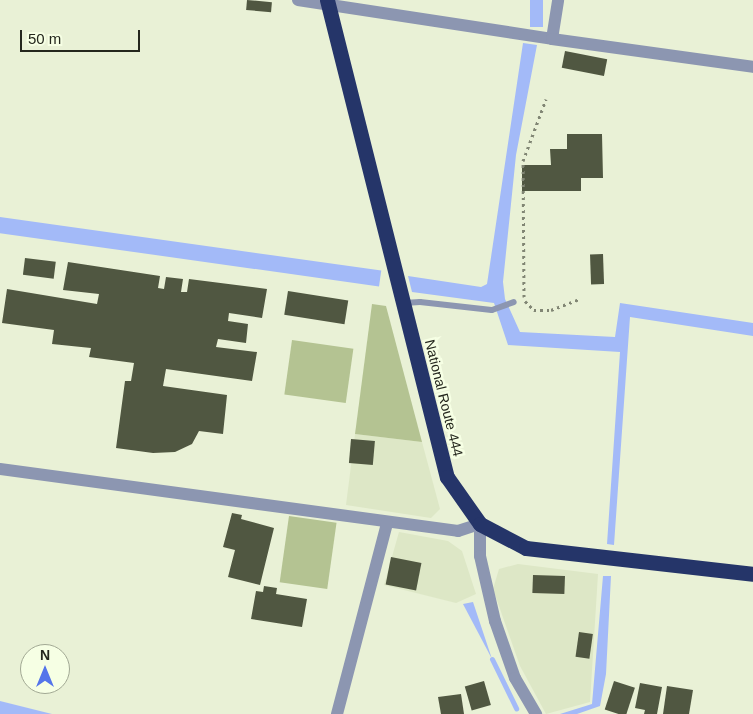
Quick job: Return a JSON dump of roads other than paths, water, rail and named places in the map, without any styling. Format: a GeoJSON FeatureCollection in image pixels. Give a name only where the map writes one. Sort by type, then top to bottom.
{"type":"FeatureCollection","features":[{"type":"Feature","properties":{"kind":"highway","name":"National Route 444"},"geometry":{"type":"LineString","coordinates":[[328,2],[447,477],[480,524],[526,548],[753,574]]}},
{"type":"Feature","properties":{"kind":"street"},"geometry":{"type":"LineString","coordinates":[[298,0],[328,2],[552,39],[753,67]]}},
{"type":"Feature","properties":{"kind":"street"},"geometry":{"type":"LineString","coordinates":[[552,39],[558,0]]}},
{"type":"Feature","properties":{"kind":"street"},"geometry":{"type":"LineString","coordinates":[[0,469],[387,523],[458,531],[480,524],[480,556],[495,621],[515,678],[536,714]]}},
{"type":"Feature","properties":{"kind":"street"},"geometry":{"type":"LineString","coordinates":[[337,714],[387,523]]}},
{"type":"Feature","properties":{"kind":"lane"},"geometry":{"type":"LineString","coordinates":[[404,303],[420,302],[492,310],[514,302]]}},
{"type":"Feature","properties":{"kind":"water"},"geometry":{"type":"Polygon","coordinates":[[[530,0],[543,0],[543,27],[530,27],[530,0]]]}},
{"type":"Feature","properties":{"kind":"water"},"geometry":{"type":"Polygon","coordinates":[[[523,43],[537,45],[516,155],[503,282],[505,299],[520,332],[615,337],[620,303],[753,323],[753,336],[630,317],[614,545],[607,544],[620,352],[508,345],[494,303],[412,292],[408,276],[481,287],[487,284],[523,43]]]}},
{"type":"Feature","properties":{"kind":"water"},"geometry":{"type":"Polygon","coordinates":[[[0,217],[381,271],[379,286],[0,233],[0,217]]]}},
{"type":"Feature","properties":{"kind":"water"},"geometry":{"type":"Polygon","coordinates":[[[603,576],[611,576],[606,674],[600,706],[577,714],[560,714],[592,704],[603,576]]]}},
{"type":"Feature","properties":{"kind":"water"},"geometry":{"type":"Polygon","coordinates":[[[473,602],[492,659],[463,604],[473,602]]]}},
{"type":"Feature","properties":{"kind":"water"},"geometry":{"type":"Polygon","coordinates":[[[0,701],[52,714],[0,714],[0,701]]]}},
{"type":"Feature","properties":{"kind":"waterway"},"geometry":{"type":"LineString","coordinates":[[492,659],[516,708]]}}]}
